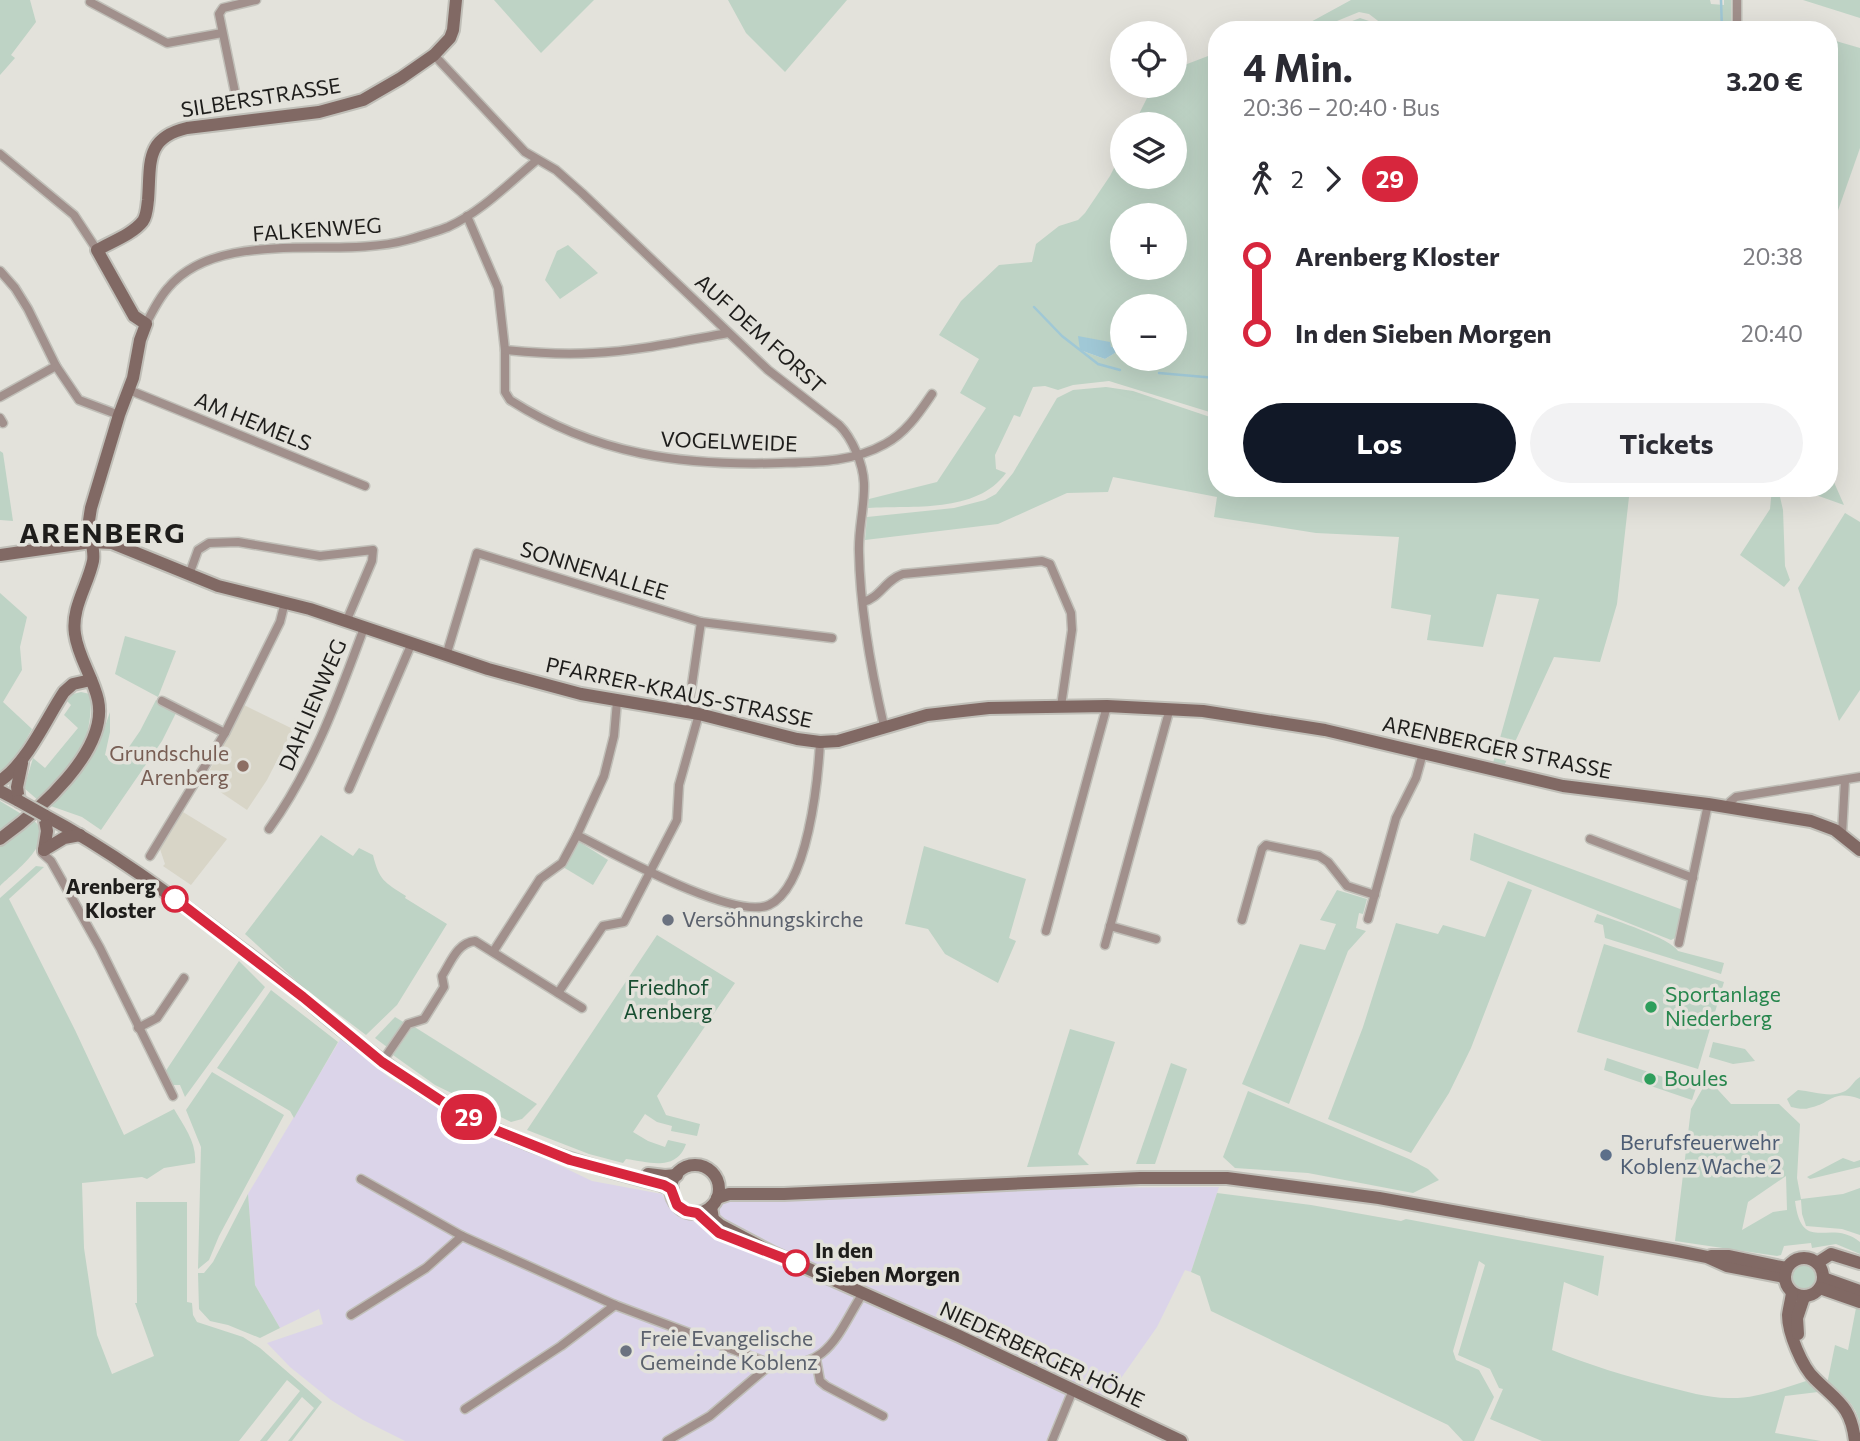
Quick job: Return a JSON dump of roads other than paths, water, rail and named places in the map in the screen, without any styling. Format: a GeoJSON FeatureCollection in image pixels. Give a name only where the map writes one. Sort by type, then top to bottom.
{"type":"FeatureCollection","features":[{"type":"Feature","properties":{"kind":"street"},"geometry":{"type":"LineString","coordinates":[[237,102],[219,14],[223,8],[256,0]]}},
{"type":"Feature","properties":{"kind":"street","name":"SILBERSTRASSE"},"geometry":{"type":"LineString","coordinates":[[97,250],[142,223],[147,209],[153,154],[159,139],[187,128],[334,109],[370,96],[435,55],[450,38],[456,0]]}},
{"type":"Feature","properties":{"kind":"street"},"geometry":{"type":"LineString","coordinates":[[1737,0],[1737,21]]}},
{"type":"Feature","properties":{"kind":"street"},"geometry":{"type":"LineString","coordinates":[[90,2],[167,43],[222,33]]}},
{"type":"Feature","properties":{"kind":"street","name":"AUF DEM FORST"},"geometry":{"type":"LineString","coordinates":[[435,55],[525,152],[556,170],[768,370],[848,434],[864,482],[859,552],[863,602],[873,677],[884,726]]}},
{"type":"Feature","properties":{"kind":"street"},"geometry":{"type":"LineString","coordinates":[[0,154],[74,215],[135,316],[146,324],[129,390],[91,508],[89,523],[93,558],[74,628],[76,641],[98,699],[99,715],[89,748],[68,776],[0,839]]}},
{"type":"Feature","properties":{"kind":"street","name":"FALKENWEG"},"geometry":{"type":"LineString","coordinates":[[146,324],[168,288],[205,261],[263,250],[361,247],[404,241],[447,227],[467,216],[537,160]]}},
{"type":"Feature","properties":{"kind":"street","name":"VOGELWEIDE"},"geometry":{"type":"LineString","coordinates":[[467,216],[498,288],[505,350],[505,392],[510,400],[563,427],[611,447],[653,458],[703,463],[812,462],[857,457]]}},
{"type":"Feature","properties":{"kind":"street"},"geometry":{"type":"LineString","coordinates":[[0,271],[28,309],[56,366],[79,400],[119,415]]}},
{"type":"Feature","properties":{"kind":"street"},"geometry":{"type":"LineString","coordinates":[[505,350],[545,354],[593,354],[728,333]]}},
{"type":"Feature","properties":{"kind":"street"},"geometry":{"type":"LineString","coordinates":[[0,397],[56,366]]}},
{"type":"Feature","properties":{"kind":"street","name":"AM HEMELS"},"geometry":{"type":"LineString","coordinates":[[129,390],[365,486]]}},
{"type":"Feature","properties":{"kind":"street"},"geometry":{"type":"LineString","coordinates":[[857,457],[887,443],[902,432],[932,394]]}},
{"type":"Feature","properties":{"kind":"street","name":"PFARRER-KRAUS-STRASSE"},"geometry":{"type":"LineString","coordinates":[[0,555],[92,542],[118,544],[189,575],[233,590],[285,603],[411,645],[549,686],[617,701],[693,713],[783,736],[820,742],[838,741],[884,726],[940,713],[989,708],[1170,708],[1280,722]]}},
{"type":"Feature","properties":{"kind":"street"},"geometry":{"type":"LineString","coordinates":[[189,575],[198,550],[209,543],[237,542],[320,556],[373,551],[372,561],[346,622]]}},
{"type":"Feature","properties":{"kind":"street","name":"SONNENALLEE"},"geometry":{"type":"LineString","coordinates":[[446,656],[477,553],[701,622],[832,638]]}},
{"type":"Feature","properties":{"kind":"street"},"geometry":{"type":"LineString","coordinates":[[863,602],[872,599],[886,584],[903,574],[1042,561],[1050,564],[1070,613],[1072,630],[1061,706]]}},
{"type":"Feature","properties":{"kind":"street"},"geometry":{"type":"LineString","coordinates":[[150,856],[225,733],[275,634],[285,603]]}},
{"type":"Feature","properties":{"kind":"street"},"geometry":{"type":"LineString","coordinates":[[558,993],[603,926],[624,922],[679,814],[679,785],[693,713],[701,622]]}},
{"type":"Feature","properties":{"kind":"street","name":"DAHLIENWEG"},"geometry":{"type":"LineString","coordinates":[[269,829],[293,793],[325,732],[365,628]]}},
{"type":"Feature","properties":{"kind":"street"},"geometry":{"type":"LineString","coordinates":[[349,789],[411,645]]}},
{"type":"Feature","properties":{"kind":"street"},"geometry":{"type":"LineString","coordinates":[[0,781],[24,755],[64,692],[73,684],[91,680]]}},
{"type":"Feature","properties":{"kind":"street"},"geometry":{"type":"LineString","coordinates":[[162,701],[225,733]]}},
{"type":"Feature","properties":{"kind":"street"},"geometry":{"type":"LineString","coordinates":[[493,952],[540,879],[562,863],[577,835],[604,776],[614,736],[617,701]]}},
{"type":"Feature","properties":{"kind":"street"},"geometry":{"type":"LineString","coordinates":[[1046,931],[1107,706]]}},
{"type":"Feature","properties":{"kind":"street"},"geometry":{"type":"LineString","coordinates":[[1105,945],[1170,708]]}},
{"type":"Feature","properties":{"kind":"street","name":"ARENBERGER STRASSE"},"geometry":{"type":"LineString","coordinates":[[1280,722],[1563,786],[1729,807],[1811,821],[1842,834],[1860,850]]}},
{"type":"Feature","properties":{"kind":"street"},"geometry":{"type":"LineString","coordinates":[[577,835],[685,888],[741,907],[766,907],[778,900],[789,886],[810,826],[817,787],[820,742]]}},
{"type":"Feature","properties":{"kind":"street"},"geometry":{"type":"LineString","coordinates":[[1368,919],[1396,818],[1416,778],[1423,753]]}},
{"type":"Feature","properties":{"kind":"street"},"geometry":{"type":"LineString","coordinates":[[19,801],[18,781],[24,755]]}},
{"type":"Feature","properties":{"kind":"street"},"geometry":{"type":"LineString","coordinates":[[1729,807],[1736,797],[1860,777]]}},
{"type":"Feature","properties":{"kind":"street"},"geometry":{"type":"LineString","coordinates":[[1842,834],[1844,780]]}},
{"type":"Feature","properties":{"kind":"street"},"geometry":{"type":"LineString","coordinates":[[0,791],[80,835],[164,891],[452,1108],[495,1130],[584,1165],[671,1189]]}},
{"type":"Feature","properties":{"kind":"street"},"geometry":{"type":"LineString","coordinates":[[1679,943],[1707,804]]}},
{"type":"Feature","properties":{"kind":"street"},"geometry":{"type":"LineString","coordinates":[[44,815],[47,831],[44,850],[64,838],[80,835]]}},
{"type":"Feature","properties":{"kind":"street"},"geometry":{"type":"LineString","coordinates":[[1591,839],[1693,878]]}},
{"type":"Feature","properties":{"kind":"street"},"geometry":{"type":"LineString","coordinates":[[1241,920],[1262,849],[1266,845],[1319,856],[1328,862],[1347,886],[1375,895]]}},
{"type":"Feature","properties":{"kind":"street"},"geometry":{"type":"LineString","coordinates":[[42,853],[51,861],[100,948],[173,1096]]}},
{"type":"Feature","properties":{"kind":"street"},"geometry":{"type":"LineString","coordinates":[[1110,926],[1156,939]]}},
{"type":"Feature","properties":{"kind":"street"},"geometry":{"type":"LineString","coordinates":[[384,1059],[408,1024],[424,1019],[444,987],[442,976],[460,947],[470,941],[475,941],[582,1007]]}},
{"type":"Feature","properties":{"kind":"street"},"geometry":{"type":"LineString","coordinates":[[138,1028],[157,1018],[184,978]]}},
{"type":"Feature","properties":{"kind":"street"},"geometry":{"type":"LineString","coordinates":[[384,1059],[445,1097],[560,1150],[610,1167],[660,1176],[677,1175]]}},
{"type":"Feature","properties":{"kind":"street"},"geometry":{"type":"LineString","coordinates":[[796,1192],[729,1186],[718,1182],[709,1170],[697,1166],[684,1168],[677,1175],[671,1189],[677,1205],[686,1211],[697,1213],[729,1194],[784,1194],[1140,1178],[1227,1178],[1379,1198],[1707,1257],[1728,1256],[1785,1273]]}},
{"type":"Feature","properties":{"kind":"street"},"geometry":{"type":"LineString","coordinates":[[361,1179],[462,1236],[615,1305],[771,1364],[784,1366],[816,1359],[836,1340],[863,1293]]}},
{"type":"Feature","properties":{"kind":"street"},"geometry":{"type":"LineString","coordinates":[[714,1203],[718,1182]]}},
{"type":"Feature","properties":{"kind":"street","name":"NIEDERBERGER HÖHE"},"geometry":{"type":"LineString","coordinates":[[714,1203],[713,1219],[720,1225],[773,1253],[1181,1441]]}},
{"type":"Feature","properties":{"kind":"street","name":"NIEDERBERGER HÖHE"},"geometry":{"type":"LineString","coordinates":[[697,1213],[722,1235],[773,1253]]}},
{"type":"Feature","properties":{"kind":"street"},"geometry":{"type":"LineString","coordinates":[[351,1315],[426,1268],[462,1236]]}},
{"type":"Feature","properties":{"kind":"street"},"geometry":{"type":"LineString","coordinates":[[1817,1263],[1831,1254],[1860,1263]]}},
{"type":"Feature","properties":{"kind":"street"},"geometry":{"type":"LineString","coordinates":[[1817,1263],[1803,1258],[1793,1261],[1785,1273],[1786,1286],[1798,1295],[1813,1294],[1822,1283]]}},
{"type":"Feature","properties":{"kind":"street"},"geometry":{"type":"LineString","coordinates":[[1817,1263],[1822,1283],[1860,1302]]}},
{"type":"Feature","properties":{"kind":"street"},"geometry":{"type":"LineString","coordinates":[[1822,1283],[1860,1291]]}},
{"type":"Feature","properties":{"kind":"street"},"geometry":{"type":"LineString","coordinates":[[1798,1295],[1788,1316],[1791,1333],[1805,1368],[1839,1400],[1849,1415],[1855,1441]]}},
{"type":"Feature","properties":{"kind":"street"},"geometry":{"type":"LineString","coordinates":[[465,1409],[561,1346],[615,1305]]}},
{"type":"Feature","properties":{"kind":"street"},"geometry":{"type":"LineString","coordinates":[[816,1359],[820,1381],[825,1386],[883,1416]]}},
{"type":"Feature","properties":{"kind":"street"},"geometry":{"type":"LineString","coordinates":[[667,1441],[710,1416],[771,1364]]}},
{"type":"Feature","properties":{"kind":"street"},"geometry":{"type":"LineString","coordinates":[[1052,1441],[1073,1390]]}},
{"type":"Feature","properties":{"kind":"water"},"geometry":{"type":"Polygon","coordinates":[[[1078,336],[1110,342],[1110,356],[1105,359],[1080,350],[1078,336]]]}},
{"type":"Feature","properties":{"kind":"waterway"},"geometry":{"type":"LineString","coordinates":[[1721,0],[1722,21]]}},
{"type":"Feature","properties":{"kind":"waterway"},"geometry":{"type":"LineString","coordinates":[[1034,307],[1062,336],[1098,364],[1110,367]]}},
{"type":"Feature","properties":{"kind":"waterway"},"geometry":{"type":"LineString","coordinates":[[1159,373],[1208,377]]}},
{"type":"Feature","properties":{"kind":"place","name":"Grundschule Arenberg"},"geometry":{"type":"Point","coordinates":[243,766]}},
{"type":"Feature","properties":{"kind":"place","name":"Arenberg Kloster"},"geometry":{"type":"Point","coordinates":[175,899]}},
{"type":"Feature","properties":{"kind":"place","name":"Versöhnungskirche"},"geometry":{"type":"Point","coordinates":[668,920]}},
{"type":"Feature","properties":{"kind":"place","name":"Sportanlage Niederberg"},"geometry":{"type":"Point","coordinates":[1651,1007]}},
{"type":"Feature","properties":{"kind":"place","name":"Boules"},"geometry":{"type":"Point","coordinates":[1650,1079]}},
{"type":"Feature","properties":{"kind":"place","name":"Berufsfeuerwehr Koblenz Wache 2"},"geometry":{"type":"Point","coordinates":[1606,1155]}},
{"type":"Feature","properties":{"kind":"place","name":"In den Sieben Morgen"},"geometry":{"type":"Point","coordinates":[796,1263]}},
{"type":"Feature","properties":{"kind":"place","name":"Freie Evangelische Gemeinde Koblenz"},"geometry":{"type":"Point","coordinates":[626,1351]}},
{"type":"Feature","properties":{"kind":"district","name":"ARENBERG"},"geometry":{"type":"Point","coordinates":[103,533]}},
{"type":"Feature","properties":{"kind":"park label","name":"Friedhof Arenberg"},"geometry":{"type":"Point","coordinates":[668,1000]}}]}
